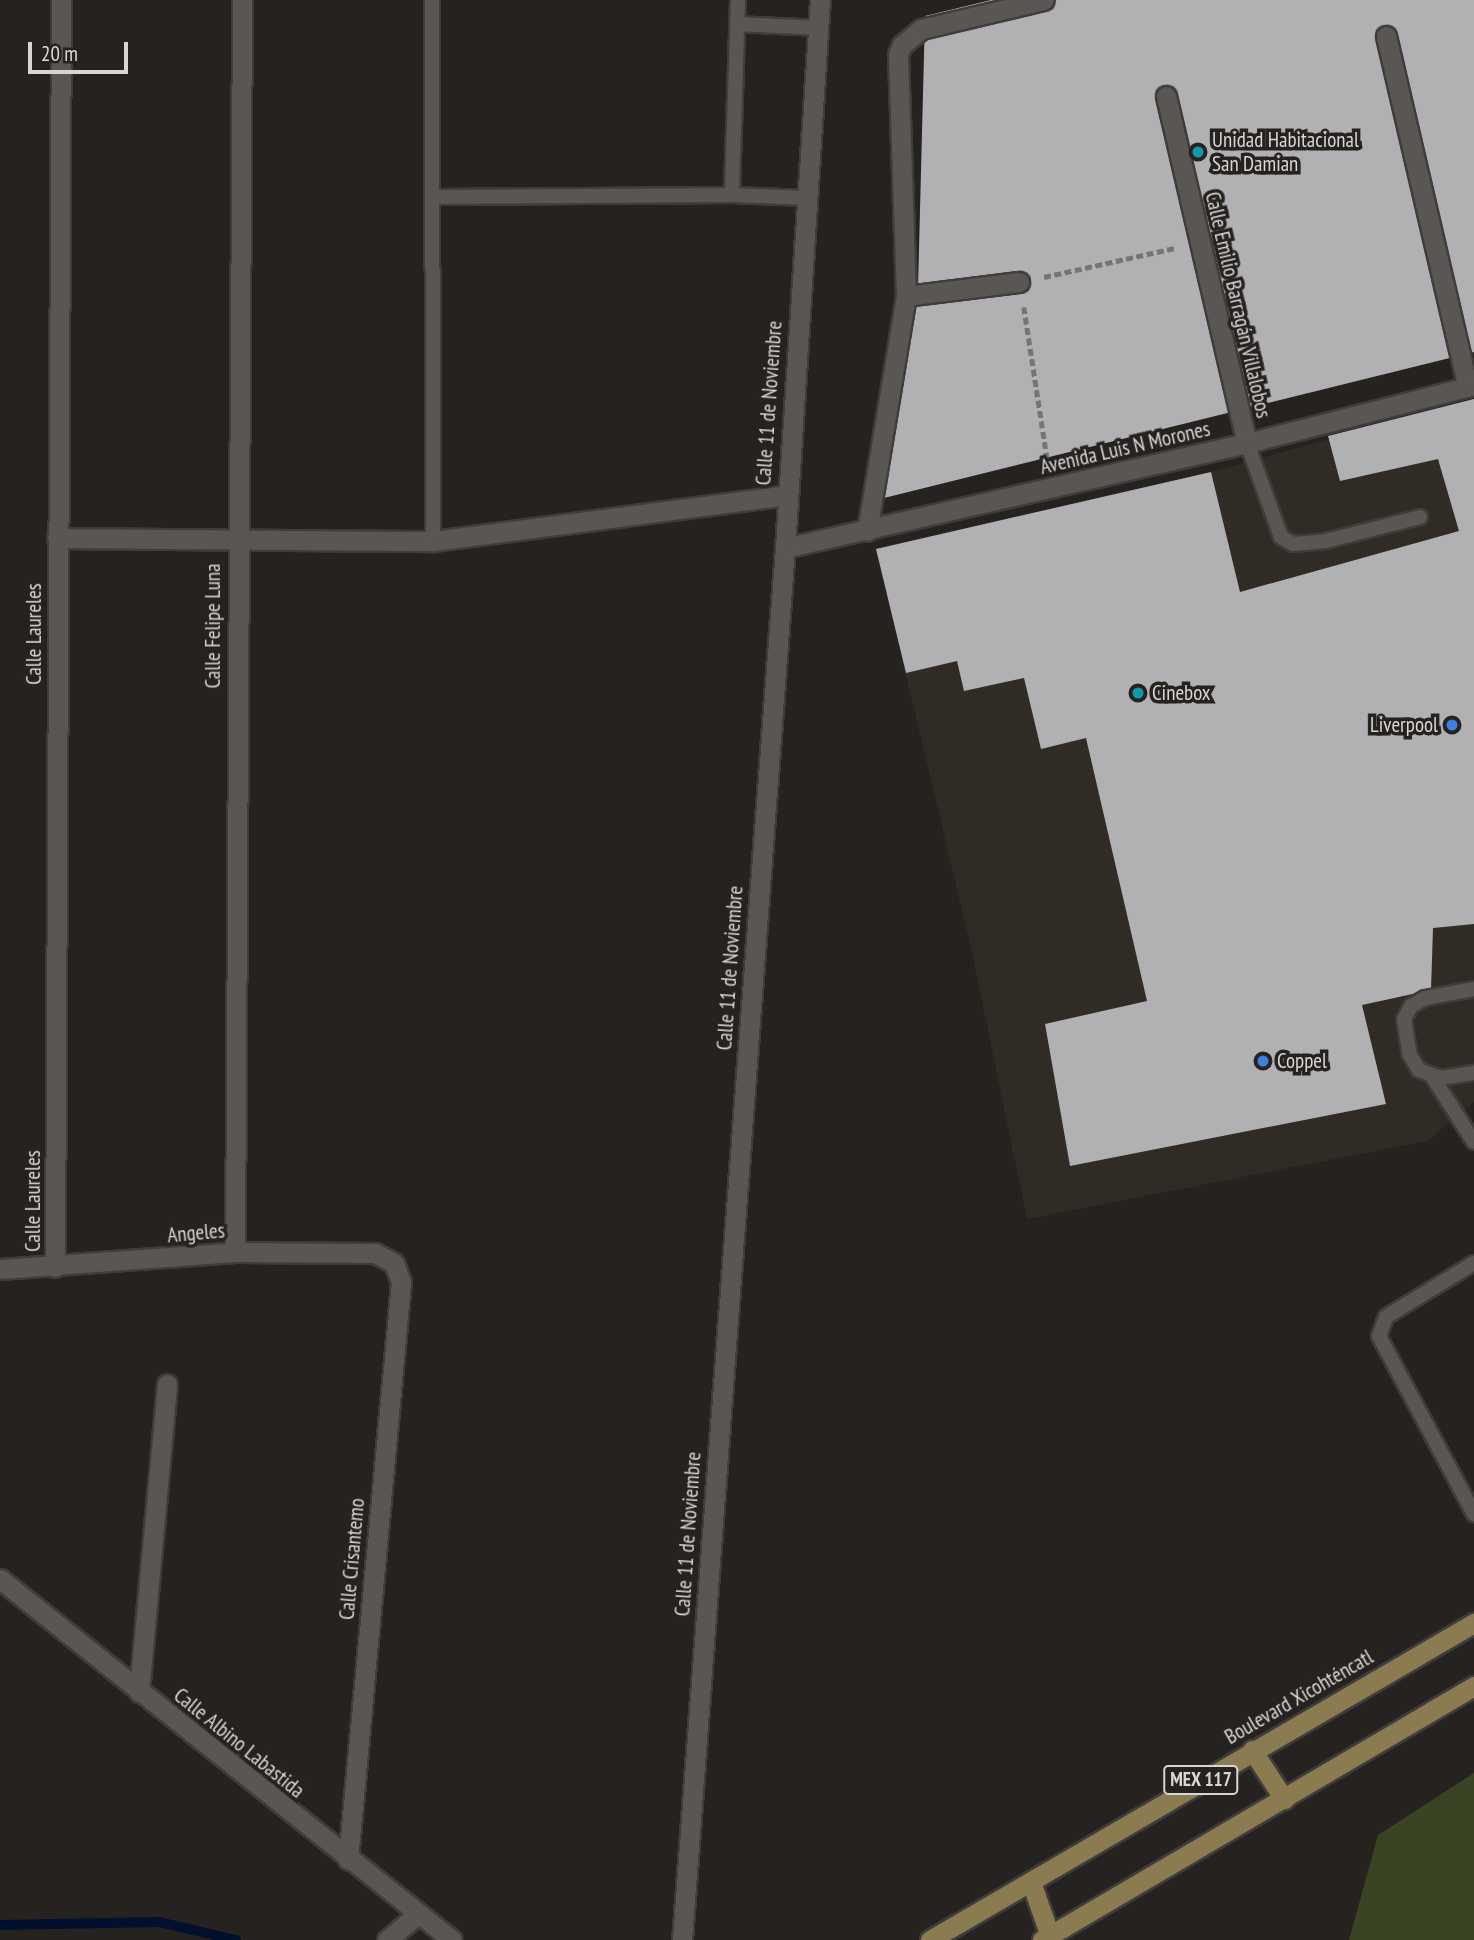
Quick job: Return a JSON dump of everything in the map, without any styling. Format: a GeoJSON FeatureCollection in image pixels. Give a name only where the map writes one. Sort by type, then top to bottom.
{"type":"FeatureCollection","features":[{"type":"Feature","properties":{"kind":"main road","name":"Boulevard Xicohténcatl"},"geometry":{"type":"LineString","coordinates":[[930,1940],[1474,1623]]}},
{"type":"Feature","properties":{"kind":"main road","name":"MEX 117"},"geometry":{"type":"LineString","coordinates":[[1046,1938],[1474,1686]]}},
{"type":"Feature","properties":{"kind":"main road"},"geometry":{"type":"LineString","coordinates":[[1252,1750],[1284,1799]]}},
{"type":"Feature","properties":{"kind":"main road"},"geometry":{"type":"LineString","coordinates":[[1031,1882],[1046,1938]]}},
{"type":"Feature","properties":{"kind":"street","name":"Calle Laureles"},"geometry":{"type":"LineString","coordinates":[[55,1267],[61,0]]}},
{"type":"Feature","properties":{"kind":"street","name":"Calle Felipe Luna"},"geometry":{"type":"LineString","coordinates":[[235,1252],[236,542],[242,0]]}},
{"type":"Feature","properties":{"kind":"street","name":"Calle 11 de Noviembre"},"geometry":{"type":"LineString","coordinates":[[682,1940],[785,548],[785,495],[820,0]]}},
{"type":"Feature","properties":{"kind":"street"},"geometry":{"type":"LineString","coordinates":[[867,531],[906,296],[897,64],[902,45],[921,29],[1044,0]]}},
{"type":"Feature","properties":{"kind":"street"},"geometry":{"type":"LineString","coordinates":[[1386,36],[1471,386]]}},
{"type":"Feature","properties":{"kind":"street","name":"Calle Emilio Barragán Villalobos"},"geometry":{"type":"LineString","coordinates":[[1166,96],[1247,443]]}},
{"type":"Feature","properties":{"kind":"street"},"geometry":{"type":"LineString","coordinates":[[906,296],[1019,282]]}},
{"type":"Feature","properties":{"kind":"street","name":"Avenida Luis N Morones"},"geometry":{"type":"LineString","coordinates":[[785,548],[1247,443],[1471,386]]}},
{"type":"Feature","properties":{"kind":"street"},"geometry":{"type":"LineString","coordinates":[[57,538],[236,542],[433,541],[785,495]]}},
{"type":"Feature","properties":{"kind":"street","name":"Angeles"},"geometry":{"type":"LineString","coordinates":[[0,1269],[235,1252],[375,1253],[394,1263]]}},
{"type":"Feature","properties":{"kind":"street","name":"Calle Crisantemo"},"geometry":{"type":"LineString","coordinates":[[348,1860],[401,1282],[394,1263]]}},
{"type":"Feature","properties":{"kind":"street"},"geometry":{"type":"LineString","coordinates":[[139,1692],[167,1384]]}},
{"type":"Feature","properties":{"kind":"street","name":"Calle Albino Labastida"},"geometry":{"type":"LineString","coordinates":[[0,1579],[348,1860],[452,1940]]}},
{"type":"Feature","properties":{"kind":"street"},"geometry":{"type":"LineString","coordinates":[[387,1940],[418,1914]]}},
{"type":"Feature","properties":{"kind":"lane"},"geometry":{"type":"LineString","coordinates":[[432,0],[435,197],[433,541]]}},
{"type":"Feature","properties":{"kind":"lane"},"geometry":{"type":"LineString","coordinates":[[732,195],[738,0]]}},
{"type":"Feature","properties":{"kind":"lane"},"geometry":{"type":"LineString","coordinates":[[737,24],[819,28]]}},
{"type":"Feature","properties":{"kind":"lane"},"geometry":{"type":"LineString","coordinates":[[435,197],[732,195],[807,198]]}},
{"type":"Feature","properties":{"kind":"lane"},"geometry":{"type":"LineString","coordinates":[[1247,443],[1281,537],[1293,544],[1326,541],[1420,517]]}},
{"type":"Feature","properties":{"kind":"lane"},"geometry":{"type":"LineString","coordinates":[[1474,989],[1425,998],[1406,1013],[1410,1055],[1419,1070],[1432,1076],[1474,1073]]}},
{"type":"Feature","properties":{"kind":"lane"},"geometry":{"type":"LineString","coordinates":[[1432,1076],[1474,1142]]}},
{"type":"Feature","properties":{"kind":"lane"},"geometry":{"type":"LineString","coordinates":[[1474,1263],[1386,1317],[1379,1336],[1474,1514]]}},
{"type":"Feature","properties":{"kind":"path"},"geometry":{"type":"LineString","coordinates":[[1051,488],[1019,282],[1200,242]]}},
{"type":"Feature","properties":{"kind":"shaded area"},"geometry":{"type":"Polygon","coordinates":[[[1474,399],[1474,1102],[1427,1141],[1027,1219],[971,948],[876,549],[1211,472],[1474,399]]]}},
{"type":"Feature","properties":{"kind":"green space"},"geometry":{"type":"Polygon","coordinates":[[[1474,1773],[1474,1940],[1349,1940],[1378,1835],[1474,1773]]]}},
{"type":"Feature","properties":{"kind":"building","name":"Unidad Habitacional San Damian"},"geometry":{"type":"Polygon","coordinates":[[[991,0],[1474,0],[1474,352],[880,499],[918,288],[925,16],[991,0]]]}},
{"type":"Feature","properties":{"kind":"building"},"geometry":{"type":"Polygon","coordinates":[[[1474,399],[1474,924],[1433,928],[1431,990],[1362,1005],[1386,1104],[1070,1166],[1045,1024],[1147,1001],[1086,738],[1041,749],[1024,678],[964,691],[957,661],[906,673],[876,549],[1211,472],[1240,592],[1459,531],[1438,459],[1340,481],[1328,436],[1474,399]]]}},
{"type":"Feature","properties":{"kind":"waterway"},"geometry":{"type":"LineString","coordinates":[[0,1925],[159,1922],[236,1940]]}},
{"type":"Feature","properties":{"kind":"place","name":"Unidad Habitacional San Damian"},"geometry":{"type":"Point","coordinates":[1198,152]}},
{"type":"Feature","properties":{"kind":"place","name":"Cinebox"},"geometry":{"type":"Point","coordinates":[1138,693]}},
{"type":"Feature","properties":{"kind":"place","name":"Liverpool"},"geometry":{"type":"Point","coordinates":[1452,725]}},
{"type":"Feature","properties":{"kind":"place","name":"Coppel"},"geometry":{"type":"Point","coordinates":[1263,1061]}}]}
